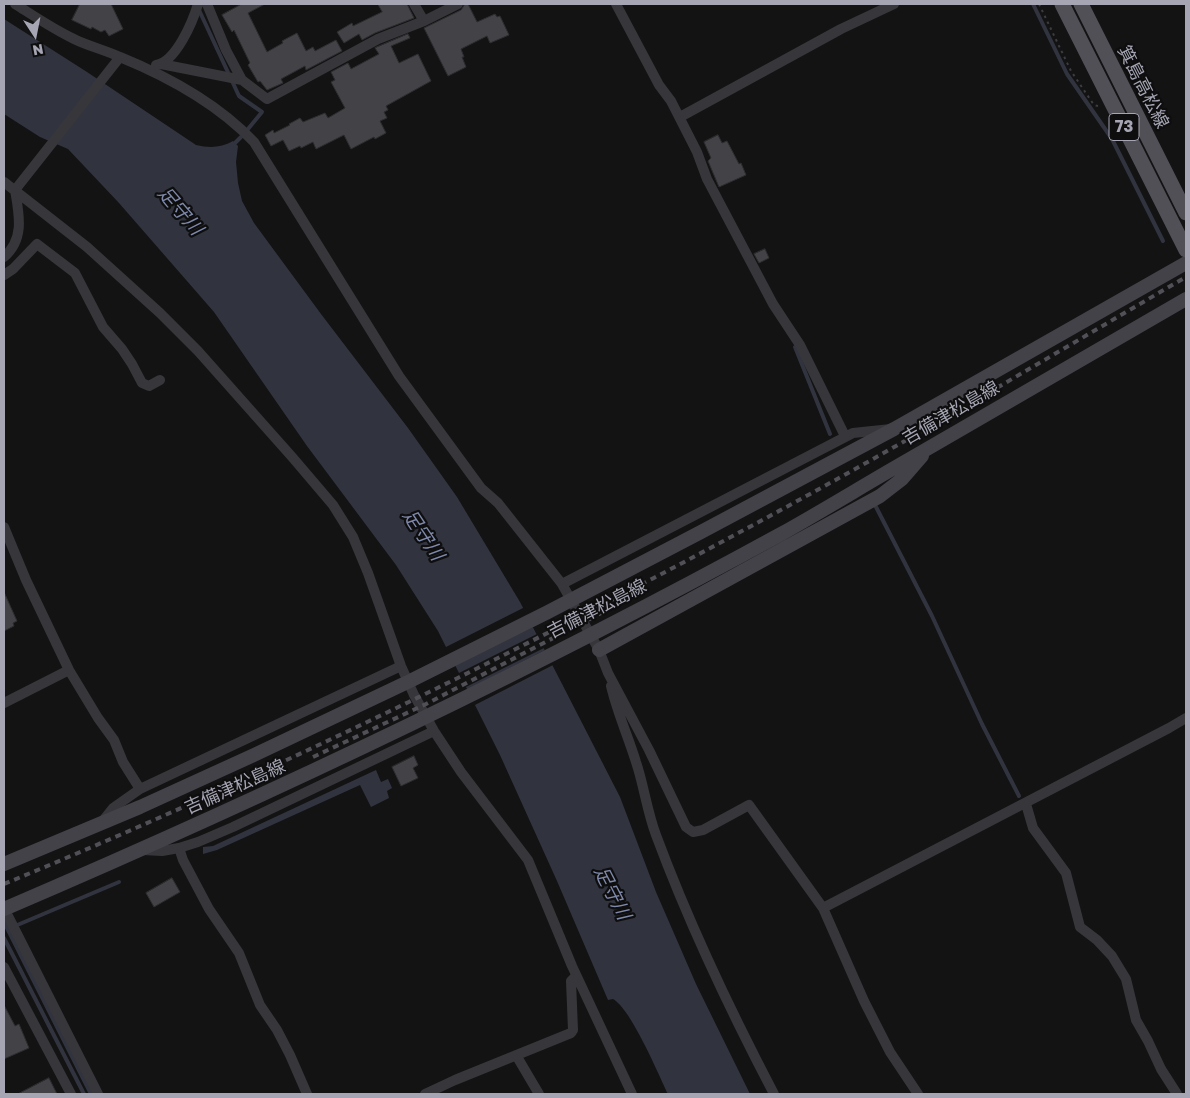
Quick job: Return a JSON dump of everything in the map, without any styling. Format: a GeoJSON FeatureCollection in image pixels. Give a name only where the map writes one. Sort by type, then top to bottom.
{"type":"FeatureCollection","features":[{"type":"Feature","properties":{"kind":"main road","name":"箕島高松線"},"geometry":{"type":"LineString","coordinates":[[1062,4],[1186,250]]}},
{"type":"Feature","properties":{"kind":"main road","name":"箕島高松線"},"geometry":{"type":"LineString","coordinates":[[1080,4],[1186,213]]}},
{"type":"Feature","properties":{"kind":"main road","name":"吉備津松島線"},"geometry":{"type":"LineString","coordinates":[[4,864],[140,807],[319,724],[539,616],[894,429],[1186,262]]}},
{"type":"Feature","properties":{"kind":"main road","name":"吉備津松島線"},"geometry":{"type":"LineString","coordinates":[[4,908],[299,778],[448,706],[612,622],[781,533],[1186,299]]}},
{"type":"Feature","properties":{"kind":"main road"},"geometry":{"type":"LineString","coordinates":[[599,650],[880,496],[902,479],[929,448]]}},
{"type":"Feature","properties":{"kind":"street"},"geometry":{"type":"LineString","coordinates":[[15,4],[75,40],[118,60],[143,67],[194,93],[217,108],[254,142],[408,390],[481,488],[498,503],[562,584],[599,650],[608,673],[649,750],[686,827],[693,832],[703,830],[749,805],[824,908],[864,1001],[886,1043],[918,1094]]}},
{"type":"Feature","properties":{"kind":"street"},"geometry":{"type":"LineString","coordinates":[[161,64],[179,46],[186,35],[198,4]]}},
{"type":"Feature","properties":{"kind":"street"},"geometry":{"type":"LineString","coordinates":[[207,4],[235,78]]}},
{"type":"Feature","properties":{"kind":"street"},"geometry":{"type":"LineString","coordinates":[[414,4],[424,21]]}},
{"type":"Feature","properties":{"kind":"street"},"geometry":{"type":"LineString","coordinates":[[143,67],[161,64],[235,78],[267,99],[378,39],[424,21],[458,4]]}},
{"type":"Feature","properties":{"kind":"street"},"geometry":{"type":"LineString","coordinates":[[616,4],[658,86],[671,101],[680,117],[697,152],[707,179],[773,304],[800,345],[845,436]]}},
{"type":"Feature","properties":{"kind":"street"},"geometry":{"type":"LineString","coordinates":[[680,117],[841,29],[894,4]]}},
{"type":"Feature","properties":{"kind":"street"},"geometry":{"type":"LineString","coordinates":[[4,257],[16,242],[19,226],[16,188],[118,60]]}},
{"type":"Feature","properties":{"kind":"street"},"geometry":{"type":"LineString","coordinates":[[4,182],[16,188],[87,247],[160,313],[198,351],[294,458],[333,505],[353,537],[368,573],[401,666],[414,695],[434,732],[461,772],[528,860],[576,976],[632,1094]]}},
{"type":"Feature","properties":{"kind":"street"},"geometry":{"type":"LineString","coordinates":[[4,274],[13,269],[36,244],[75,273],[103,327],[122,349],[142,383],[149,386],[160,380]]}},
{"type":"Feature","properties":{"kind":"street"},"geometry":{"type":"LineString","coordinates":[[562,584],[845,436],[853,433],[894,429]]}},
{"type":"Feature","properties":{"kind":"street"},"geometry":{"type":"LineString","coordinates":[[4,526],[68,670],[114,740],[123,762],[140,789]]}},
{"type":"Feature","properties":{"kind":"street"},"geometry":{"type":"LineString","coordinates":[[100,824],[113,808],[140,789],[401,666]]}},
{"type":"Feature","properties":{"kind":"street"},"geometry":{"type":"LineString","coordinates":[[4,703],[68,670]]}},
{"type":"Feature","properties":{"kind":"street"},"geometry":{"type":"LineString","coordinates":[[608,673],[614,701],[636,762],[650,816],[681,898],[703,951],[774,1094]]}},
{"type":"Feature","properties":{"kind":"street"},"geometry":{"type":"LineString","coordinates":[[824,908],[1026,804],[1186,718]]}},
{"type":"Feature","properties":{"kind":"street"},"geometry":{"type":"LineString","coordinates":[[139,850],[179,848],[233,827],[434,732]]}},
{"type":"Feature","properties":{"kind":"street"},"geometry":{"type":"LineString","coordinates":[[1026,804],[1033,828],[1066,873],[1080,927],[1097,940],[1112,956],[1126,978],[1136,1020],[1161,1069],[1177,1094]]}},
{"type":"Feature","properties":{"kind":"street"},"geometry":{"type":"LineString","coordinates":[[179,848],[183,860],[209,910],[239,953],[260,1005],[277,1030],[307,1094]]}},
{"type":"Feature","properties":{"kind":"street"},"geometry":{"type":"LineString","coordinates":[[4,908],[98,1094]]}},
{"type":"Feature","properties":{"kind":"street"},"geometry":{"type":"LineString","coordinates":[[4,967],[71,1094]]}},
{"type":"Feature","properties":{"kind":"street"},"geometry":{"type":"LineString","coordinates":[[425,1094],[571,1033],[573,1030],[571,981],[576,976]]}},
{"type":"Feature","properties":{"kind":"street"},"geometry":{"type":"LineString","coordinates":[[516,1055],[539,1094]]}},
{"type":"Feature","properties":{"kind":"path"},"geometry":{"type":"LineString","coordinates":[[1039,4],[1071,71],[1094,105],[1103,108]]}},
{"type":"Feature","properties":{"kind":"water","name":"足守川"},"geometry":{"type":"Polygon","coordinates":[[[4,19],[196,145],[215,147],[233,141],[238,146],[236,162],[238,183],[242,201],[254,223],[408,428],[457,497],[520,602],[620,797],[656,892],[696,984],[750,1094],[668,1094],[644,1042],[628,1015],[613,999],[608,1000],[500,755],[438,631],[396,565],[307,446],[214,312],[119,203],[68,149],[40,137],[4,114],[4,19]]]}},
{"type":"Feature","properties":{"kind":"water"},"geometry":{"type":"Polygon","coordinates":[[[376,770],[381,782],[388,779],[392,788],[387,791],[389,798],[371,807],[360,785],[217,850],[203,854],[203,847],[213,846],[376,770]]]}},
{"type":"Feature","properties":{"kind":"pier"},"geometry":{"type":"Polygon","coordinates":[[[525,607],[535,626],[453,666],[444,648],[525,607]]]}},
{"type":"Feature","properties":{"kind":"pier"},"geometry":{"type":"Polygon","coordinates":[[[539,633],[546,647],[464,688],[457,674],[539,633]]]}},
{"type":"Feature","properties":{"kind":"pier"},"geometry":{"type":"Polygon","coordinates":[[[547,649],[555,664],[473,706],[465,691],[547,649]]]}},
{"type":"Feature","properties":{"kind":"building"},"geometry":{"type":"Polygon","coordinates":[[[80,4],[111,4],[123,29],[109,36],[105,30],[101,32],[92,27],[91,29],[72,20],[80,4]]]}},
{"type":"Feature","properties":{"kind":"building"},"geometry":{"type":"Polygon","coordinates":[[[242,4],[265,4],[248,13],[267,52],[297,33],[306,51],[313,47],[315,51],[336,40],[342,51],[306,70],[305,66],[281,79],[283,83],[267,90],[260,81],[258,82],[248,65],[250,63],[234,30],[232,32],[222,15],[242,4]]]}},
{"type":"Feature","properties":{"kind":"building"},"geometry":{"type":"Polygon","coordinates":[[[378,4],[407,4],[414,18],[362,40],[359,34],[344,43],[337,32],[352,23],[353,26],[382,12],[378,4]]]}},
{"type":"Feature","properties":{"kind":"building"},"geometry":{"type":"Polygon","coordinates":[[[465,4],[468,4],[477,22],[495,14],[497,17],[500,16],[509,35],[490,43],[487,36],[461,49],[466,67],[448,76],[424,28],[461,10],[465,4]]]}},
{"type":"Feature","properties":{"kind":"building"},"geometry":{"type":"Polygon","coordinates":[[[408,34],[410,38],[391,46],[399,63],[418,54],[431,81],[386,106],[388,110],[384,112],[387,118],[380,121],[386,133],[351,149],[344,135],[316,149],[313,142],[289,151],[283,140],[271,146],[265,135],[273,130],[274,133],[300,118],[303,122],[325,113],[328,118],[345,108],[331,82],[335,80],[331,72],[348,63],[351,69],[379,54],[375,48],[408,34]]]}},
{"type":"Feature","properties":{"kind":"building"},"geometry":{"type":"Polygon","coordinates":[[[718,135],[722,143],[727,141],[746,175],[719,187],[708,161],[711,158],[704,142],[718,135]]]}},
{"type":"Feature","properties":{"kind":"building"},"geometry":{"type":"Polygon","coordinates":[[[765,249],[769,258],[759,263],[754,254],[765,249]]]}},
{"type":"Feature","properties":{"kind":"building"},"geometry":{"type":"Polygon","coordinates":[[[4,592],[17,621],[13,623],[14,626],[4,631],[4,592]]]}},
{"type":"Feature","properties":{"kind":"building"},"geometry":{"type":"Polygon","coordinates":[[[414,756],[418,765],[413,768],[418,778],[401,786],[392,767],[414,756]]]}},
{"type":"Feature","properties":{"kind":"building"},"geometry":{"type":"Polygon","coordinates":[[[172,878],[180,892],[154,907],[146,893],[172,878]]]}},
{"type":"Feature","properties":{"kind":"building"},"geometry":{"type":"Polygon","coordinates":[[[4,1005],[15,1026],[19,1024],[29,1048],[4,1059],[4,1005]]]}},
{"type":"Feature","properties":{"kind":"building"},"geometry":{"type":"Polygon","coordinates":[[[49,1078],[57,1094],[18,1094],[49,1078]]]}},
{"type":"Feature","properties":{"kind":"waterway"},"geometry":{"type":"LineString","coordinates":[[1033,4],[1067,74],[1112,139],[1163,241]]}},
{"type":"Feature","properties":{"kind":"waterway"},"geometry":{"type":"LineString","coordinates":[[199,10],[239,96],[262,112],[248,129]]}},
{"type":"Feature","properties":{"kind":"waterway"},"geometry":{"type":"LineString","coordinates":[[232,146],[241,137]]}},
{"type":"Feature","properties":{"kind":"waterway"},"geometry":{"type":"LineString","coordinates":[[795,347],[830,434]]}},
{"type":"Feature","properties":{"kind":"waterway"},"geometry":{"type":"LineString","coordinates":[[874,503],[932,616],[982,724],[1019,796]]}},
{"type":"Feature","properties":{"kind":"waterway"},"geometry":{"type":"LineString","coordinates":[[15,926],[119,882]]}},
{"type":"Feature","properties":{"kind":"waterway"},"geometry":{"type":"LineString","coordinates":[[4,922],[91,1094]]}},
{"type":"Feature","properties":{"kind":"waterway"},"geometry":{"type":"LineString","coordinates":[[4,938],[84,1094]]}},
{"type":"Feature","properties":{"kind":"railway"},"geometry":{"type":"LineString","coordinates":[[4,884],[217,792],[427,693],[531,641],[737,534],[839,478],[970,404],[1186,277]]}},
{"type":"Feature","properties":{"kind":"railway"},"geometry":{"type":"LineString","coordinates":[[313,757],[426,704],[611,608]]}}]}
